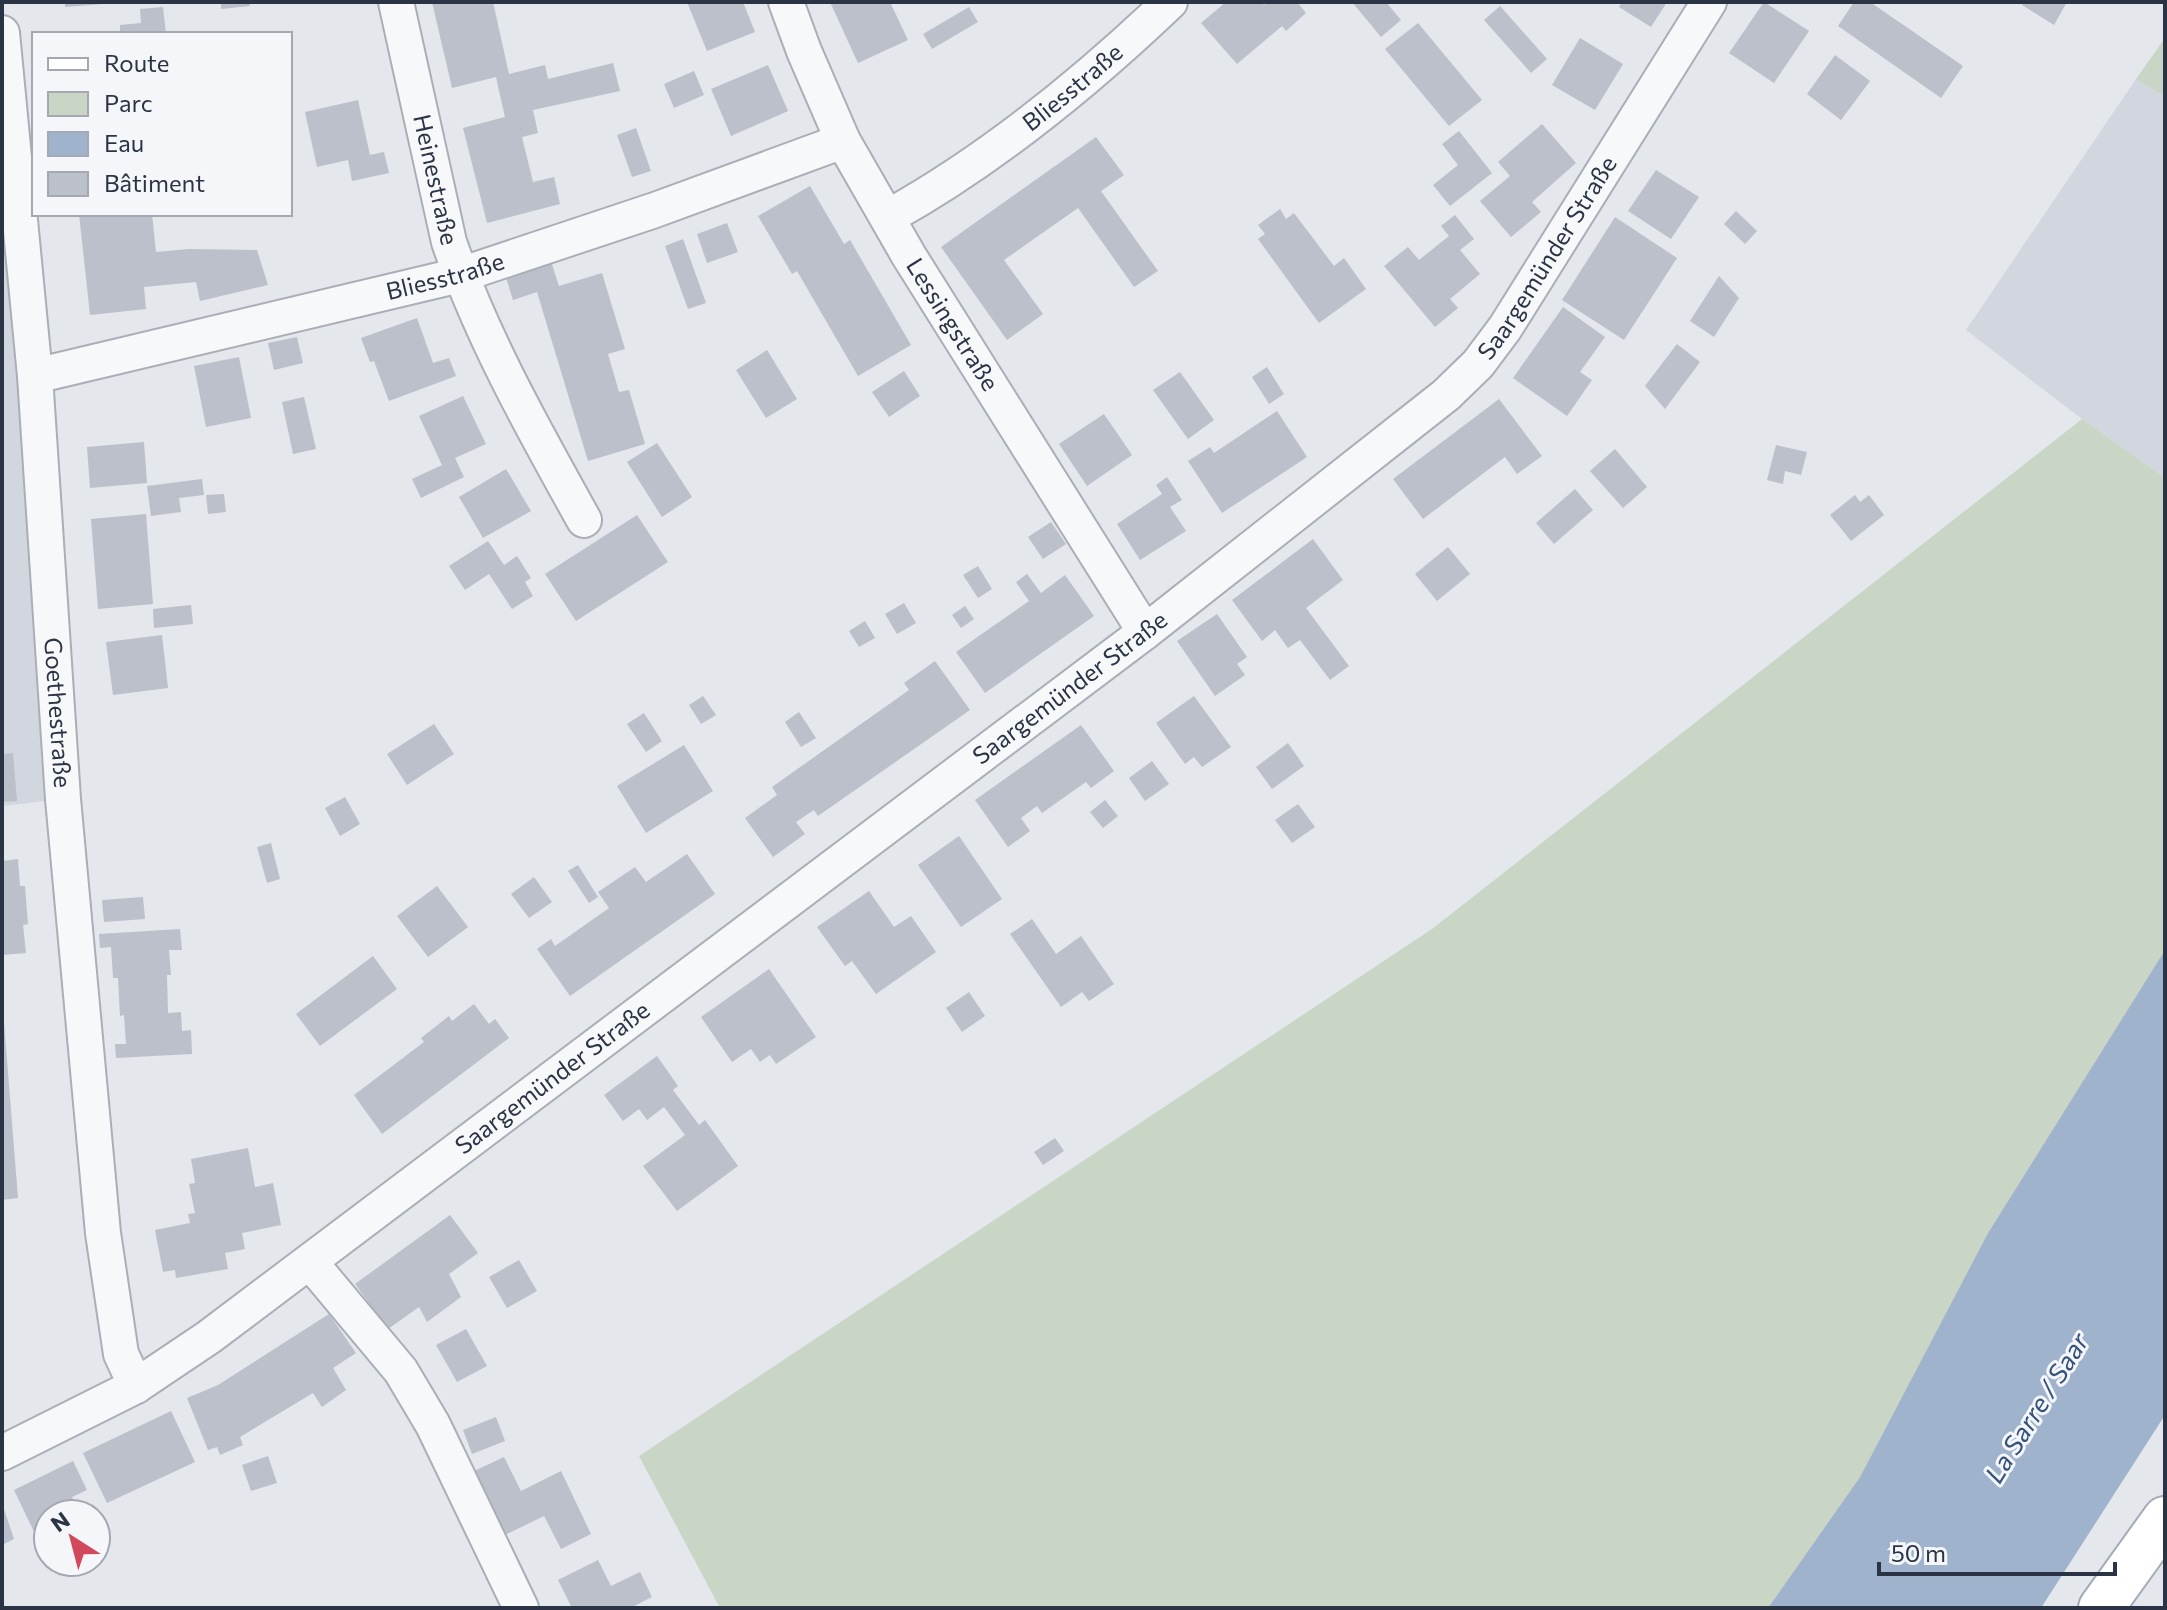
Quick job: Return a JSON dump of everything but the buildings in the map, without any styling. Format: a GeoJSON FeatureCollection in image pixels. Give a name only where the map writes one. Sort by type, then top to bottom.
{"type":"FeatureCollection","features":[{"type":"Feature","properties":{"kind":"main road"},"geometry":{"type":"LineString","coordinates":[[2101,1608],[2165,1519]]}},
{"type":"Feature","properties":{"kind":"main road"},"geometry":{"type":"LineString","coordinates":[[2128,1608],[2165,1550]]}},
{"type":"Feature","properties":{"kind":"street","name":"Heinestraße"},"geometry":{"type":"LineString","coordinates":[[396,2],[449,242],[460,275],[527,417],[584,520]]}},
{"type":"Feature","properties":{"kind":"street","name":"Lessingstraße"},"geometry":{"type":"LineString","coordinates":[[786,2],[843,141],[909,256],[1145,632]]}},
{"type":"Feature","properties":{"kind":"street","name":"Bliesstraße"},"geometry":{"type":"LineString","coordinates":[[888,217],[929,194],[1078,85],[1170,2]]}},
{"type":"Feature","properties":{"kind":"street","name":"Saargemünder Straße"},"geometry":{"type":"LineString","coordinates":[[2,1453],[136,1386],[209,1337],[1145,632],[1446,395],[1478,364],[1513,316],[1709,2]]}},
{"type":"Feature","properties":{"kind":"street","name":"Goethestraße"},"geometry":{"type":"LineString","coordinates":[[2,33],[35,376],[65,824],[103,1233],[121,1354],[136,1386]]}},
{"type":"Feature","properties":{"kind":"street","name":"Bliesstraße"},"geometry":{"type":"LineString","coordinates":[[35,376],[460,275],[655,210],[843,141]]}},
{"type":"Feature","properties":{"kind":"street"},"geometry":{"type":"LineString","coordinates":[[310,1262],[401,1371],[433,1425],[521,1608]]}},
{"type":"Feature","properties":{"kind":"shaded area"},"geometry":{"type":"Polygon","coordinates":[[[2,33],[63,799],[2,806],[2,33]]]}},
{"type":"Feature","properties":{"kind":"shaded area"},"geometry":{"type":"Polygon","coordinates":[[[2136,79],[2165,97],[2165,478],[1966,330],[2136,79]]]}},
{"type":"Feature","properties":{"kind":"green space"},"geometry":{"type":"Polygon","coordinates":[[[2165,38],[2165,97],[2136,79],[2165,38]]]}},
{"type":"Feature","properties":{"kind":"green space"},"geometry":{"type":"Polygon","coordinates":[[[2082,419],[2165,478],[2165,950],[1988,1233],[1860,1477],[1768,1608],[720,1608],[639,1456],[1432,929],[2082,419]]]}},
{"type":"Feature","properties":{"kind":"water","name":"La Sarre / Saar"},"geometry":{"type":"Polygon","coordinates":[[[2165,950],[2165,1415],[2041,1608],[1768,1608],[1860,1477],[1988,1233],[2165,950]]]}}]}
